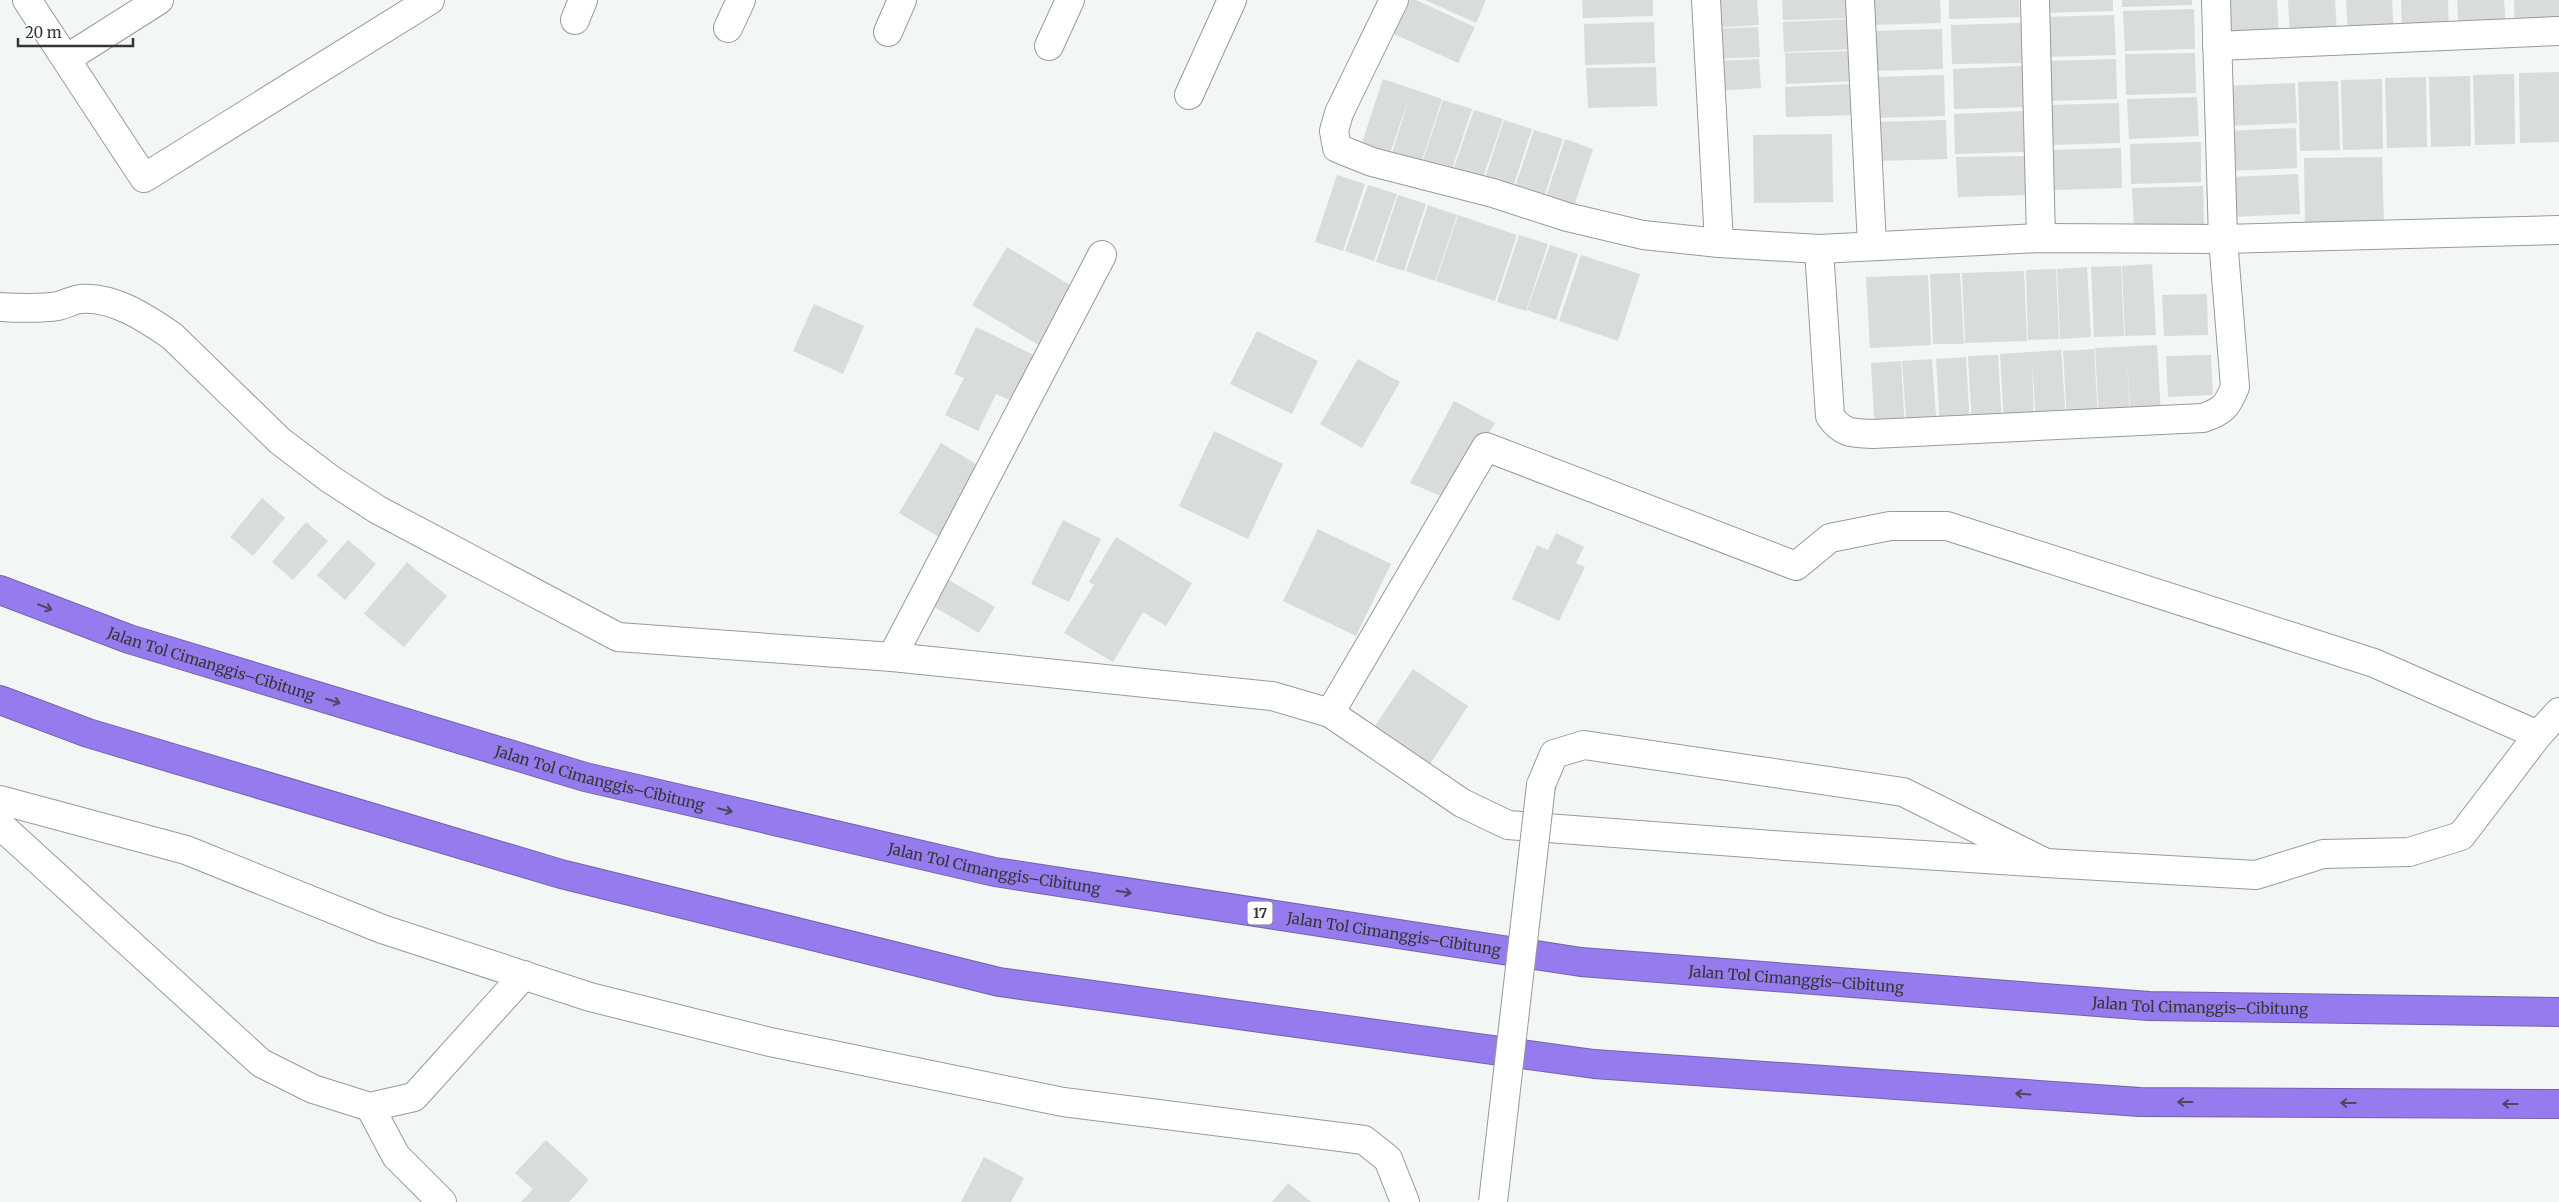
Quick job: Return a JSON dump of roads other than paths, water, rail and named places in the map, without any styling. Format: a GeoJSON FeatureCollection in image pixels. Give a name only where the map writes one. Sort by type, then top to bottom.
{"type":"FeatureCollection","features":[{"type":"Feature","properties":{"kind":"highway","name":"Jalan Tol Cimanggis–Cibitung"},"geometry":{"type":"LineString","coordinates":[[0,590],[129,639],[585,777],[995,872],[1581,962],[2149,1006],[2559,1012]]}},
{"type":"Feature","properties":{"kind":"highway"},"geometry":{"type":"LineString","coordinates":[[0,700],[88,733],[561,874],[999,982],[1594,1064],[2140,1102],[2559,1104]]}},
{"type":"Feature","properties":{"kind":"street"},"geometry":{"type":"LineString","coordinates":[[27,0],[144,178],[434,6]]}},
{"type":"Feature","properties":{"kind":"street"},"geometry":{"type":"LineString","coordinates":[[66,59],[159,0]]}},
{"type":"Feature","properties":{"kind":"street"},"geometry":{"type":"LineString","coordinates":[[728,28],[741,0]]}},
{"type":"Feature","properties":{"kind":"street"},"geometry":{"type":"LineString","coordinates":[[888,32],[902,0]]}},
{"type":"Feature","properties":{"kind":"street"},"geometry":{"type":"LineString","coordinates":[[1049,46],[1070,0]]}},
{"type":"Feature","properties":{"kind":"street"},"geometry":{"type":"LineString","coordinates":[[1189,95],[1232,0]]}},
{"type":"Feature","properties":{"kind":"street"},"geometry":{"type":"LineString","coordinates":[[1394,0],[1339,113],[1334,131],[1337,148],[1372,162],[1493,193],[1567,217],[1643,234],[1719,242],[1819,249],[2041,238],[2224,239],[2559,230]]}},
{"type":"Feature","properties":{"kind":"street"},"geometry":{"type":"LineString","coordinates":[[1706,0],[1719,242]]}},
{"type":"Feature","properties":{"kind":"street"},"geometry":{"type":"LineString","coordinates":[[1860,0],[1872,246]]}},
{"type":"Feature","properties":{"kind":"street"},"geometry":{"type":"LineString","coordinates":[[2035,0],[2041,238]]}},
{"type":"Feature","properties":{"kind":"street"},"geometry":{"type":"LineString","coordinates":[[1819,249],[1830,416],[1837,427],[1852,433],[1872,434],[2203,418],[2221,412],[2230,401],[2235,387],[2224,239],[2216,0]]}},
{"type":"Feature","properties":{"kind":"street"},"geometry":{"type":"LineString","coordinates":[[2217,46],[2559,32]]}},
{"type":"Feature","properties":{"kind":"street"},"geometry":{"type":"LineString","coordinates":[[892,657],[1102,255]]}},
{"type":"Feature","properties":{"kind":"street"},"geometry":{"type":"LineString","coordinates":[[4,307],[58,306],[80,299],[102,300],[130,310],[172,336],[280,441],[330,479],[378,510],[618,637],[892,657],[1272,696],[1330,713],[1462,803],[1508,825],[1786,846],[2256,875],[2323,854],[2409,852],[2461,836],[2538,735],[2559,712]]}},
{"type":"Feature","properties":{"kind":"street"},"geometry":{"type":"LineString","coordinates":[[1330,713],[1486,447],[1796,566],[1830,538],[1890,526],[1948,526],[2374,663],[2538,735]]}},
{"type":"Feature","properties":{"kind":"street"},"geometry":{"type":"LineString","coordinates":[[1493,1202],[1541,785],[1554,754],[1584,745],[1904,792],[2046,863]]}},
{"type":"Feature","properties":{"kind":"street"},"geometry":{"type":"LineString","coordinates":[[0,800],[186,850],[382,929],[590,996],[770,1042],[1063,1102],[1364,1140],[1388,1159],[1405,1202]]}},
{"type":"Feature","properties":{"kind":"street"},"geometry":{"type":"LineString","coordinates":[[0,825],[261,1063],[313,1089],[370,1106],[414,1097],[524,975]]}},
{"type":"Feature","properties":{"kind":"street"},"geometry":{"type":"LineString","coordinates":[[370,1106],[396,1156],[442,1202]]}}]}
